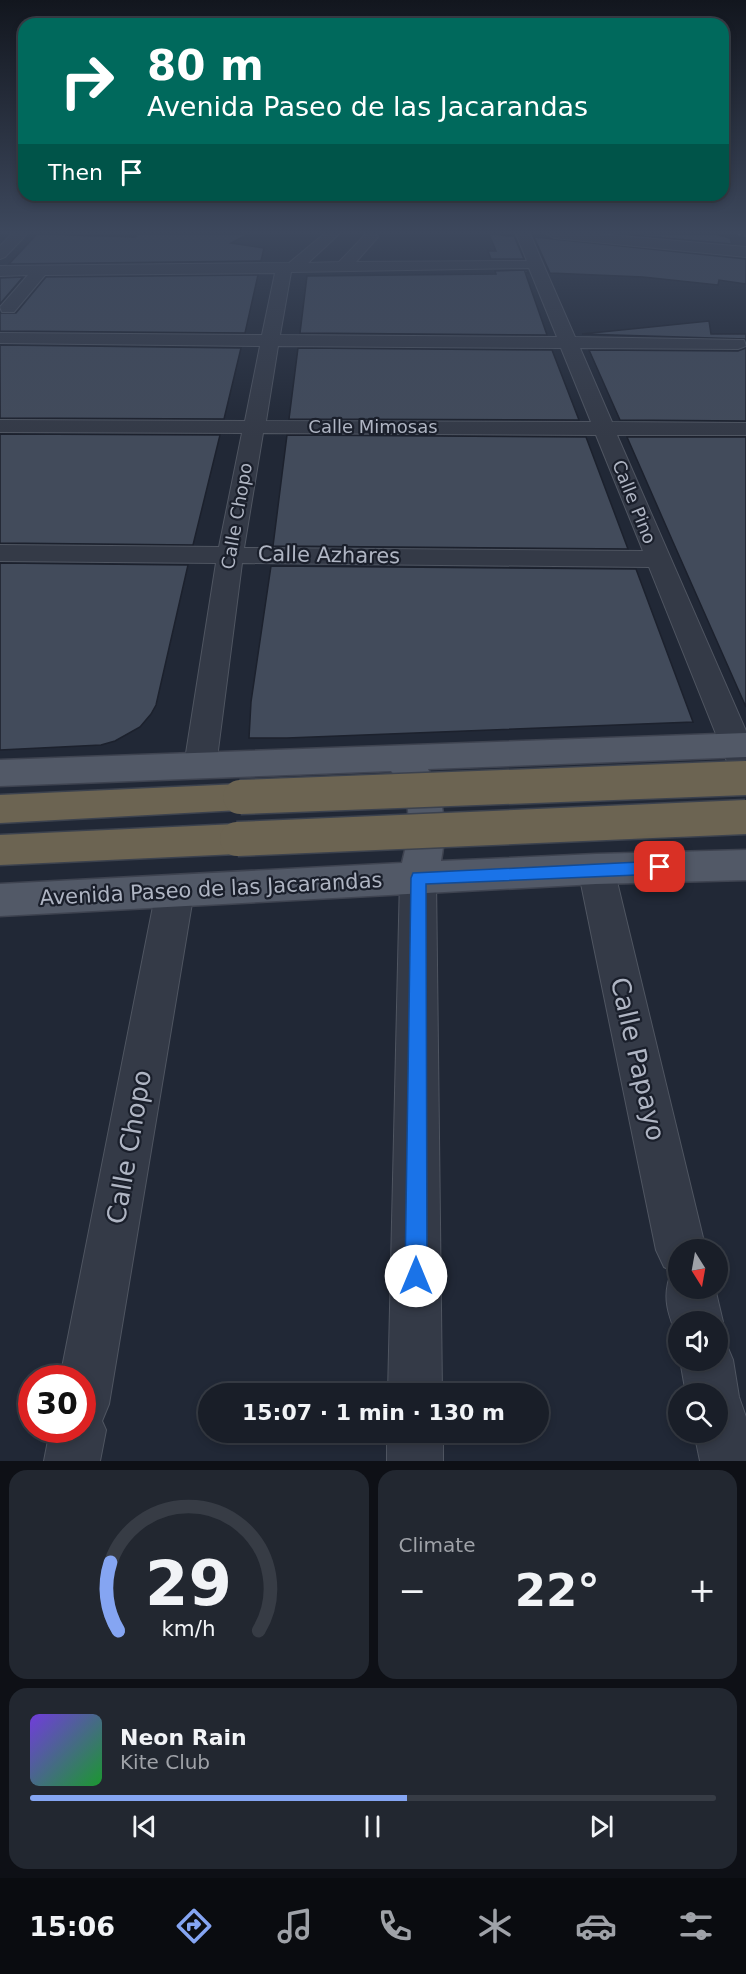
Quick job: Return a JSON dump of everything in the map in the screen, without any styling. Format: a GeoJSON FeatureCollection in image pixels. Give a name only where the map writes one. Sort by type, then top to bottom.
{"type":"FeatureCollection","features":[{"type":"Feature","properties":{"kind":"highway"},"geometry":{"type":"LineString","coordinates":[[0,809],[240,797],[746,778]]}},
{"type":"Feature","properties":{"kind":"highway"},"geometry":{"type":"LineString","coordinates":[[0,850],[746,817]]}},
{"type":"Feature","properties":{"kind":"main road"},"geometry":{"type":"LineString","coordinates":[[0,773],[392,758],[742,753]]}},
{"type":"Feature","properties":{"kind":"main road"},"geometry":{"type":"LineString","coordinates":[[392,758],[411,770],[422,792],[428,812],[427,834],[418,878]]}},
{"type":"Feature","properties":{"kind":"main road","name":"Avenida Paseo de las Jacarandas"},"geometry":{"type":"LineString","coordinates":[[0,900],[596,869],[746,865]]}},
{"type":"Feature","properties":{"kind":"street"},"geometry":{"type":"LineString","coordinates":[[8,308],[13,302]]}},
{"type":"Feature","properties":{"kind":"street","name":"Calle Chopo"},"geometry":{"type":"LineString","coordinates":[[200,766],[230,554],[253,427],[281,302]]}},
{"type":"Feature","properties":{"kind":"street","name":"Calle Pino"},"geometry":{"type":"LineString","coordinates":[[551,302],[657,559],[742,753]]}},
{"type":"Feature","properties":{"kind":"street"},"geometry":{"type":"LineString","coordinates":[[0,338],[738,344]]}},
{"type":"Feature","properties":{"kind":"street","name":"Calle Mimosas"},"geometry":{"type":"LineString","coordinates":[[0,426],[746,429]]}},
{"type":"Feature","properties":{"kind":"street","name":"Calle Azhares"},"geometry":{"type":"LineString","coordinates":[[0,553],[657,559]]}},
{"type":"Feature","properties":{"kind":"street","name":"Calle Papayo"},"geometry":{"type":"LineString","coordinates":[[596,869],[679,1239]]}},
{"type":"Feature","properties":{"kind":"street"},"geometry":{"type":"LineString","coordinates":[[415,1383],[418,878]]}},
{"type":"Feature","properties":{"kind":"street","name":"Calle Chopo"},"geometry":{"type":"LineString","coordinates":[[89,1365],[175,891]]}},
{"type":"Feature","properties":{"kind":"street"},"geometry":{"type":"LineString","coordinates":[[72,1461],[75,1443]]}},
{"type":"Feature","properties":{"kind":"street"},"geometry":{"type":"LineString","coordinates":[[415,1443],[415,1461]]}},
{"type":"Feature","properties":{"kind":"street"},"geometry":{"type":"LineString","coordinates":[[724,1443],[728,1461]]}},
{"type":"Feature","properties":{"kind":"building"},"geometry":{"type":"Polygon","coordinates":[[[25,302],[252,302],[245,333],[0,331],[0,313],[16,313],[25,302]]]}},
{"type":"Feature","properties":{"kind":"building"},"geometry":{"type":"Polygon","coordinates":[[[304,302],[536,302],[547,335],[300,333],[304,302]]]}},
{"type":"Feature","properties":{"kind":"building"},"geometry":{"type":"Polygon","coordinates":[[[709,321],[711,334],[746,334],[746,339],[582,334],[709,321]]]}},
{"type":"Feature","properties":{"kind":"building"},"geometry":{"type":"Polygon","coordinates":[[[0,345],[241,348],[224,419],[0,418],[0,345]]]}},
{"type":"Feature","properties":{"kind":"building"},"geometry":{"type":"Polygon","coordinates":[[[298,348],[552,350],[579,420],[289,419],[298,348]]]}},
{"type":"Feature","properties":{"kind":"building"},"geometry":{"type":"Polygon","coordinates":[[[746,348],[746,421],[620,420],[589,350],[738,351],[746,348]]]}},
{"type":"Feature","properties":{"kind":"building"},"geometry":{"type":"Polygon","coordinates":[[[0,434],[220,435],[193,545],[0,543],[0,434]]]}},
{"type":"Feature","properties":{"kind":"building"},"geometry":{"type":"Polygon","coordinates":[[[287,435],[586,437],[628,549],[273,546],[287,435]]]}},
{"type":"Feature","properties":{"kind":"building"},"geometry":{"type":"Polygon","coordinates":[[[627,437],[746,437],[746,707],[673,542],[627,437]]]}},
{"type":"Feature","properties":{"kind":"building"},"geometry":{"type":"Polygon","coordinates":[[[0,563],[188,565],[156,705],[140,727],[115,741],[101,745],[0,750],[0,563]]]}},
{"type":"Feature","properties":{"kind":"building"},"geometry":{"type":"Polygon","coordinates":[[[271,566],[636,569],[693,722],[249,738],[251,702],[271,566]]]}},
{"type":"Feature","properties":{"kind":"route"},"geometry":{"type":"LineString","coordinates":[[416,1276],[418,878],[660,867]]}}]}
